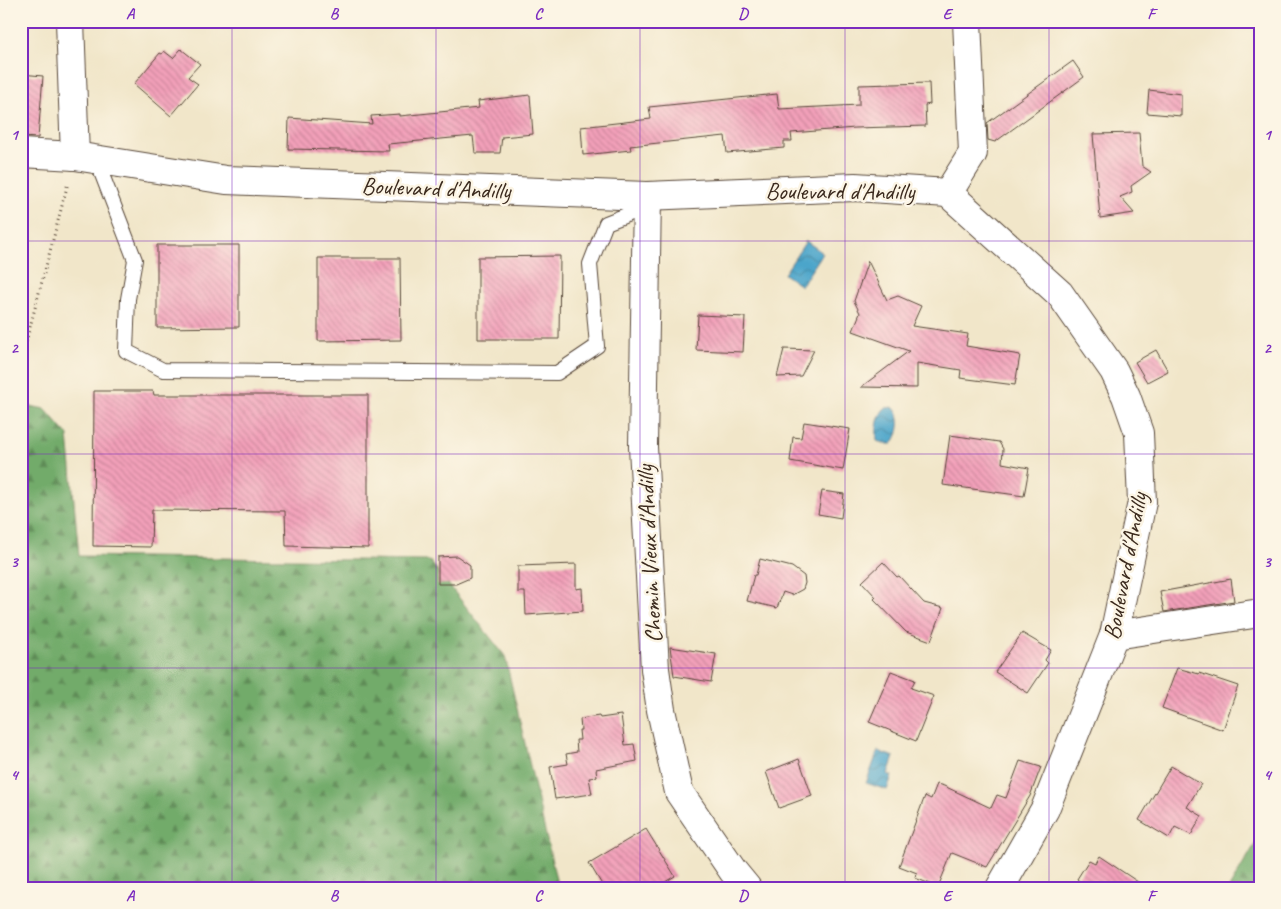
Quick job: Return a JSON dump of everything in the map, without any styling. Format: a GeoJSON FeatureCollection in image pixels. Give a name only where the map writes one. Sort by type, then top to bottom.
{"type":"FeatureCollection","features":[{"type":"Feature","properties":{"kind":"street"},"geometry":{"type":"LineString","coordinates":[[70,21],[86,158]]}},
{"type":"Feature","properties":{"kind":"street"},"geometry":{"type":"LineString","coordinates":[[948,193],[973,153],[967,21]]}},
{"type":"Feature","properties":{"kind":"street","name":"Boulevard d'Andilly"},"geometry":{"type":"LineString","coordinates":[[21,153],[86,158],[226,180],[647,201],[855,187],[948,193],[1060,294],[1107,359],[1126,396],[1139,433],[1142,502],[1114,635],[1045,809],[1000,888]]}},
{"type":"Feature","properties":{"kind":"street","name":"Chemin Vieux d'Andilly"},"geometry":{"type":"LineString","coordinates":[[647,201],[643,447],[655,669],[661,710],[679,792],[733,871],[747,888]]}},
{"type":"Feature","properties":{"kind":"street"},"geometry":{"type":"LineString","coordinates":[[1114,635],[1260,613]]}},
{"type":"Feature","properties":{"kind":"lane"},"geometry":{"type":"LineString","coordinates":[[86,158],[135,260],[128,299],[126,351],[164,370],[557,373],[597,346],[590,264],[606,223],[647,201]]}},
{"type":"Feature","properties":{"kind":"path"},"geometry":{"type":"LineString","coordinates":[[21,361],[86,158]]}},
{"type":"Feature","properties":{"kind":"green space"},"geometry":{"type":"Polygon","coordinates":[[[21,404],[45,409],[68,435],[79,556],[430,561],[505,656],[558,888],[21,888],[21,404]]]}},
{"type":"Feature","properties":{"kind":"green space"},"geometry":{"type":"Polygon","coordinates":[[[1260,836],[1260,888],[1229,888],[1260,836]]]}},
{"type":"Feature","properties":{"kind":"water"},"geometry":{"type":"Polygon","coordinates":[[[806,241],[823,253],[801,286],[784,274],[806,241]]]}},
{"type":"Feature","properties":{"kind":"water"},"geometry":{"type":"Polygon","coordinates":[[[893,407],[899,420],[897,435],[892,444],[885,444],[877,441],[878,423],[880,415],[885,408],[893,407]]]}},
{"type":"Feature","properties":{"kind":"water"},"geometry":{"type":"Polygon","coordinates":[[[878,751],[894,757],[888,774],[892,776],[887,790],[866,783],[878,751]]]}},
{"type":"Feature","properties":{"kind":"building"},"geometry":{"type":"Polygon","coordinates":[[[181,49],[200,64],[188,77],[198,84],[171,116],[134,84],[160,53],[162,54],[164,51],[173,58],[181,49]]]}},
{"type":"Feature","properties":{"kind":"building"},"geometry":{"type":"Polygon","coordinates":[[[1073,61],[1084,77],[995,142],[988,140],[987,123],[1073,61]]]}},
{"type":"Feature","properties":{"kind":"building"},"geometry":{"type":"Polygon","coordinates":[[[21,74],[43,76],[38,138],[21,137],[21,74]]]}},
{"type":"Feature","properties":{"kind":"building"},"geometry":{"type":"Polygon","coordinates":[[[929,83],[930,104],[925,105],[926,126],[855,128],[791,133],[792,141],[784,141],[784,148],[727,153],[725,136],[630,146],[631,150],[583,155],[581,127],[651,119],[649,107],[777,94],[779,109],[859,105],[859,85],[929,83]]]}},
{"type":"Feature","properties":{"kind":"building"},"geometry":{"type":"Polygon","coordinates":[[[1149,90],[1181,94],[1181,116],[1147,113],[1149,90]]]}},
{"type":"Feature","properties":{"kind":"building"},"geometry":{"type":"Polygon","coordinates":[[[530,95],[533,134],[502,137],[500,153],[475,153],[473,136],[388,144],[389,151],[288,149],[289,118],[372,124],[371,116],[400,114],[400,116],[479,108],[478,101],[530,95]]]}},
{"type":"Feature","properties":{"kind":"building"},"geometry":{"type":"Polygon","coordinates":[[[1139,133],[1142,166],[1151,172],[1131,186],[1132,192],[1120,197],[1134,213],[1100,218],[1093,134],[1139,133]]]}},
{"type":"Feature","properties":{"kind":"building"},"geometry":{"type":"Polygon","coordinates":[[[157,245],[239,245],[239,327],[157,328],[157,245]]]}},
{"type":"Feature","properties":{"kind":"building"},"geometry":{"type":"Polygon","coordinates":[[[560,256],[559,339],[478,339],[478,257],[560,256]]]}},
{"type":"Feature","properties":{"kind":"building"},"geometry":{"type":"Polygon","coordinates":[[[318,258],[400,258],[401,340],[318,341],[318,258]]]}},
{"type":"Feature","properties":{"kind":"building"},"geometry":{"type":"Polygon","coordinates":[[[868,261],[887,300],[898,296],[921,306],[912,326],[968,334],[966,346],[1020,355],[1015,385],[960,378],[961,370],[917,363],[917,388],[861,387],[909,351],[853,331],[860,313],[854,301],[868,261]]]}},
{"type":"Feature","properties":{"kind":"building"},"geometry":{"type":"Polygon","coordinates":[[[698,315],[745,317],[743,352],[696,350],[698,315]]]}},
{"type":"Feature","properties":{"kind":"building"},"geometry":{"type":"Polygon","coordinates":[[[784,349],[814,350],[801,376],[777,377],[784,349]]]}},
{"type":"Feature","properties":{"kind":"building"},"geometry":{"type":"Polygon","coordinates":[[[1156,350],[1168,371],[1147,382],[1135,362],[1156,350]]]}},
{"type":"Feature","properties":{"kind":"building"},"geometry":{"type":"Polygon","coordinates":[[[94,391],[153,391],[154,395],[368,395],[368,548],[286,546],[285,511],[152,510],[151,547],[93,546],[94,391]]]}},
{"type":"Feature","properties":{"kind":"building"},"geometry":{"type":"Polygon","coordinates":[[[804,422],[850,429],[843,470],[790,461],[793,437],[801,438],[804,422]]]}},
{"type":"Feature","properties":{"kind":"building"},"geometry":{"type":"Polygon","coordinates":[[[950,435],[999,442],[1003,449],[1002,463],[1029,468],[1024,496],[943,485],[950,435]]]}},
{"type":"Feature","properties":{"kind":"building"},"geometry":{"type":"Polygon","coordinates":[[[822,491],[844,494],[841,518],[818,514],[822,491]]]}},
{"type":"Feature","properties":{"kind":"building"},"geometry":{"type":"Polygon","coordinates":[[[457,556],[470,565],[470,578],[456,584],[438,584],[438,557],[457,556]]]}},
{"type":"Feature","properties":{"kind":"building"},"geometry":{"type":"Polygon","coordinates":[[[760,559],[792,567],[804,576],[805,583],[803,589],[792,595],[783,592],[777,608],[747,601],[760,559]]]}},
{"type":"Feature","properties":{"kind":"building"},"geometry":{"type":"Polygon","coordinates":[[[883,562],[924,603],[943,608],[931,641],[906,632],[874,599],[876,597],[862,582],[883,562]]]}},
{"type":"Feature","properties":{"kind":"building"},"geometry":{"type":"Polygon","coordinates":[[[576,564],[576,589],[582,588],[583,611],[526,615],[525,592],[518,592],[518,566],[576,564]]]}},
{"type":"Feature","properties":{"kind":"building"},"geometry":{"type":"Polygon","coordinates":[[[1231,579],[1234,601],[1164,612],[1160,592],[1231,579]]]}},
{"type":"Feature","properties":{"kind":"building"},"geometry":{"type":"Polygon","coordinates":[[[1022,633],[1051,650],[1045,660],[1048,663],[1028,693],[995,672],[1022,633]]]}},
{"type":"Feature","properties":{"kind":"building"},"geometry":{"type":"Polygon","coordinates":[[[670,647],[716,654],[711,682],[674,676],[670,647]]]}},
{"type":"Feature","properties":{"kind":"building"},"geometry":{"type":"Polygon","coordinates":[[[1177,668],[1238,686],[1223,730],[1162,708],[1177,668]]]}},
{"type":"Feature","properties":{"kind":"building"},"geometry":{"type":"Polygon","coordinates":[[[891,671],[915,680],[911,688],[934,696],[916,741],[869,722],[891,671]]]}},
{"type":"Feature","properties":{"kind":"building"},"geometry":{"type":"Polygon","coordinates":[[[621,715],[625,745],[634,744],[637,761],[596,769],[597,777],[589,778],[592,794],[555,799],[550,767],[568,764],[566,754],[577,752],[576,740],[580,740],[580,719],[621,715]]]}},
{"type":"Feature","properties":{"kind":"building"},"geometry":{"type":"Polygon","coordinates":[[[799,759],[812,796],[779,808],[766,772],[799,759]]]}},
{"type":"Feature","properties":{"kind":"building"},"geometry":{"type":"Polygon","coordinates":[[[1020,761],[1041,767],[1030,796],[987,867],[952,853],[938,887],[915,878],[917,873],[899,866],[925,796],[931,799],[937,784],[991,808],[997,795],[1006,798],[1020,761]]]}},
{"type":"Feature","properties":{"kind":"building"},"geometry":{"type":"Polygon","coordinates":[[[1171,766],[1201,784],[1187,807],[1202,816],[1191,835],[1175,827],[1169,838],[1139,820],[1171,766]]]}},
{"type":"Feature","properties":{"kind":"building"},"geometry":{"type":"Polygon","coordinates":[[[646,829],[675,876],[655,888],[604,888],[589,863],[646,829]]]}},
{"type":"Feature","properties":{"kind":"building"},"geometry":{"type":"Polygon","coordinates":[[[1099,856],[1147,888],[1087,888],[1077,879],[1089,860],[1095,863],[1099,856]]]}}]}
